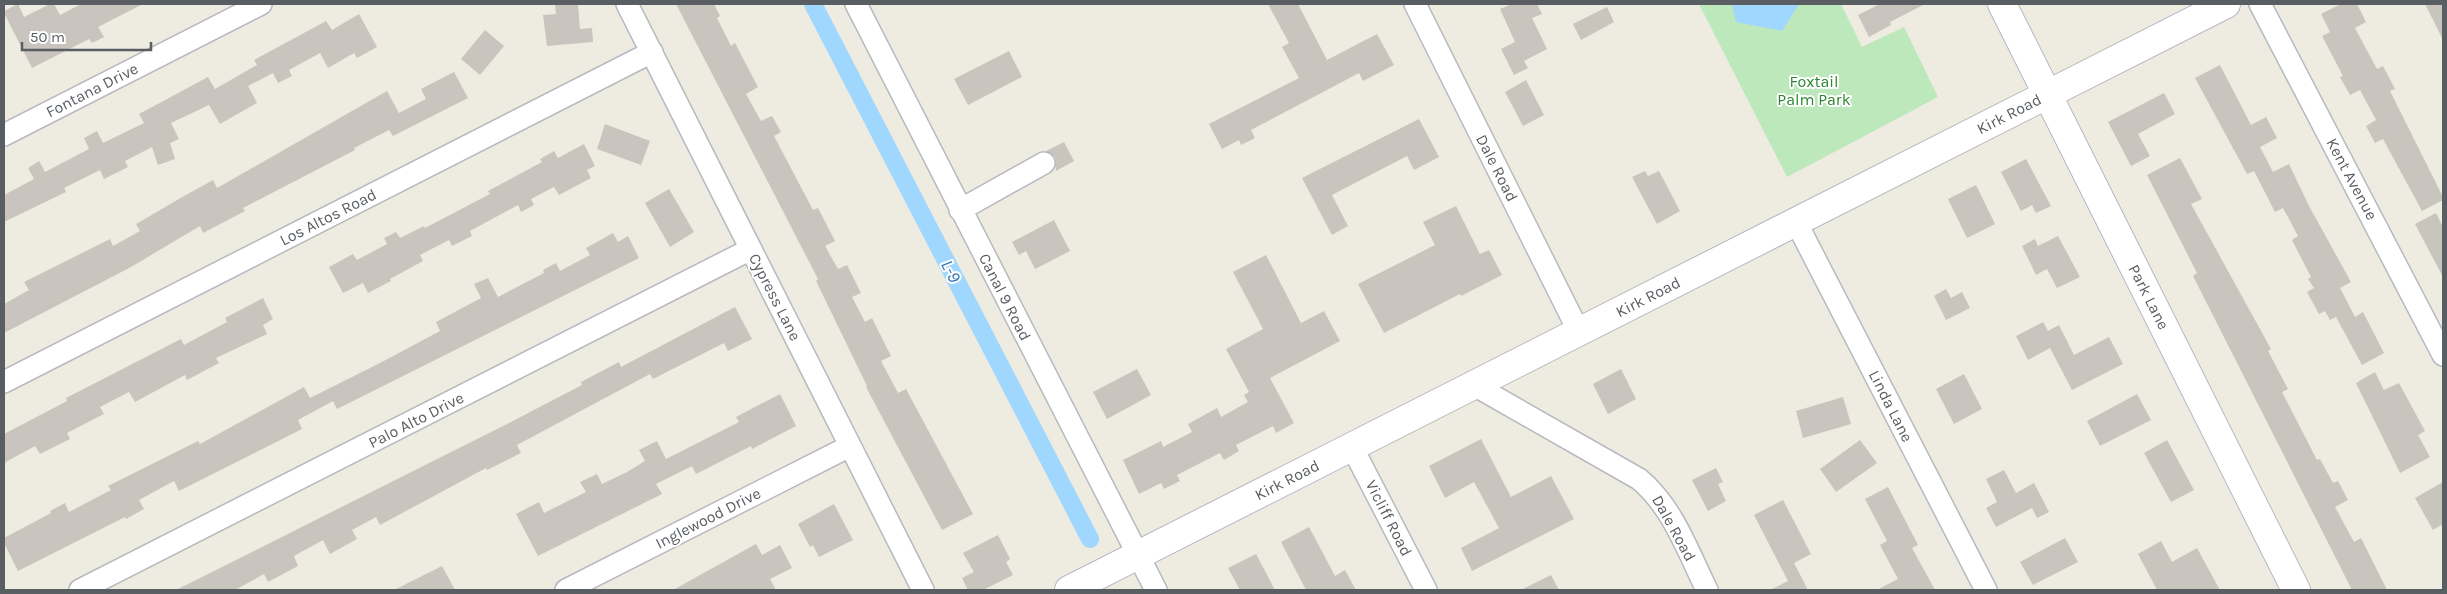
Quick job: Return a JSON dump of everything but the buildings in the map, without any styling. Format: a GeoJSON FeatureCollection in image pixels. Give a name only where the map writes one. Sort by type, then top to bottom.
{"type":"FeatureCollection","features":[{"type":"Feature","properties":{"kind":"street","name":"Fontana Drive"},"geometry":{"type":"LineString","coordinates":[[4,135],[261,4]]}},
{"type":"Feature","properties":{"kind":"street","name":"Cypress Lane"},"geometry":{"type":"LineString","coordinates":[[628,4],[923,590]]}},
{"type":"Feature","properties":{"kind":"street","name":"Canal 9 Road"},"geometry":{"type":"LineString","coordinates":[[856,4],[1156,590]]}},
{"type":"Feature","properties":{"kind":"street","name":"Dale Road"},"geometry":{"type":"LineString","coordinates":[[1415,4],[1579,332]]}},
{"type":"Feature","properties":{"kind":"street","name":"Park Lane"},"geometry":{"type":"LineString","coordinates":[[2002,4],[2296,590]]}},
{"type":"Feature","properties":{"kind":"street","name":"Kirk Road"},"geometry":{"type":"LineString","coordinates":[[1069,590],[2226,4]]}},
{"type":"Feature","properties":{"kind":"street","name":"Kent Avenue"},"geometry":{"type":"LineString","coordinates":[[2260,4],[2443,355]]}},
{"type":"Feature","properties":{"kind":"street","name":"Los Altos Road"},"geometry":{"type":"LineString","coordinates":[[4,382],[652,52]]}},
{"type":"Feature","properties":{"kind":"street"},"geometry":{"type":"LineString","coordinates":[[960,210],[1044,163]]}},
{"type":"Feature","properties":{"kind":"street","name":"Linda Lane"},"geometry":{"type":"LineString","coordinates":[[1796,222],[1986,590]]}},
{"type":"Feature","properties":{"kind":"street","name":"Palo Alto Drive"},"geometry":{"type":"LineString","coordinates":[[80,590],[751,249]]}},
{"type":"Feature","properties":{"kind":"street","name":"Dale Road"},"geometry":{"type":"LineString","coordinates":[[1474,385],[1640,479],[1652,489],[1664,504],[1707,590]]}},
{"type":"Feature","properties":{"kind":"street","name":"Inglewood Drive"},"geometry":{"type":"LineString","coordinates":[[566,590],[850,446]]}},
{"type":"Feature","properties":{"kind":"street","name":"Vicliff Road"},"geometry":{"type":"LineString","coordinates":[[1352,447],[1426,590]]}},
{"type":"Feature","properties":{"kind":"green space","name":"Foxtail Palm Park"},"geometry":{"type":"Polygon","coordinates":[[[1699,4],[1841,4],[1862,47],[1904,27],[1938,97],[1787,177],[1699,4]]]}},
{"type":"Feature","properties":{"kind":"water"},"geometry":{"type":"Polygon","coordinates":[[[1732,4],[1799,4],[1782,31],[1736,22],[1732,4]]]}},
{"type":"Feature","properties":{"kind":"waterway","name":"L-9"},"geometry":{"type":"LineString","coordinates":[[813,4],[1090,539]]}}]}
